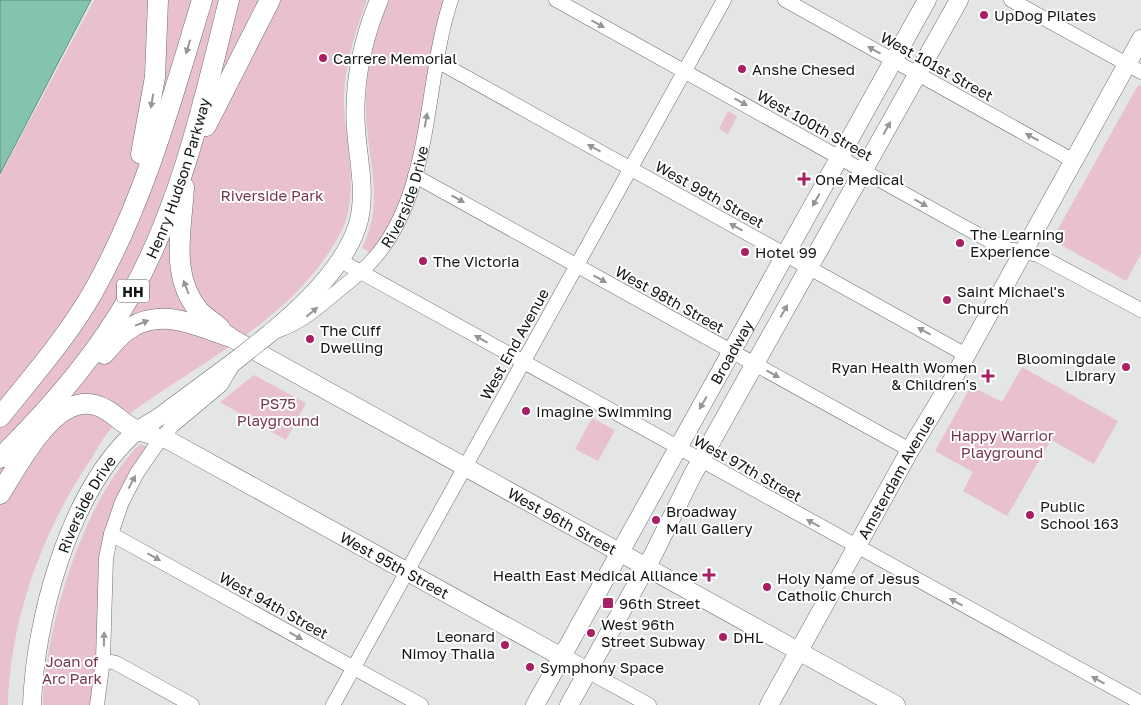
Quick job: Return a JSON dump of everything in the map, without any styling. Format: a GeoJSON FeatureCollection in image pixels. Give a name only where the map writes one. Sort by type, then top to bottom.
{"type":"FeatureCollection","features":[{"type":"Feature","properties":{"kind":"highway"},"geometry":{"type":"LineString","coordinates":[[132,210],[155,77],[158,0]]}},
{"type":"Feature","properties":{"kind":"highway","name":"Henry Hudson Parkway"},"geometry":{"type":"LineString","coordinates":[[0,417],[74,321],[92,293],[116,248],[147,172],[202,0]]}},
{"type":"Feature","properties":{"kind":"highway","name":"Henry Hudson Parkway"},"geometry":{"type":"LineString","coordinates":[[0,458],[53,401],[93,352],[129,297],[152,252],[194,138],[229,0]]}},
{"type":"Feature","properties":{"kind":"highway"},"geometry":{"type":"LineString","coordinates":[[194,138],[207,124],[270,0]]}},
{"type":"Feature","properties":{"kind":"highway"},"geometry":{"type":"LineString","coordinates":[[185,165],[179,245],[182,276],[189,295],[199,310],[228,336]]}},
{"type":"Feature","properties":{"kind":"highway"},"geometry":{"type":"LineString","coordinates":[[53,401],[120,336],[141,323],[156,319],[172,319],[190,322],[228,336]]}},
{"type":"Feature","properties":{"kind":"highway"},"geometry":{"type":"LineString","coordinates":[[0,395],[35,371]]}},
{"type":"Feature","properties":{"kind":"highway"},"geometry":{"type":"LineString","coordinates":[[0,494],[42,431],[58,415],[71,407],[82,404],[98,406],[138,431]]}},
{"type":"Feature","properties":{"kind":"main road","name":"Riverside Drive"},"geometry":{"type":"LineString","coordinates":[[32,705],[35,666],[42,625],[66,544],[99,477],[118,452],[138,431],[235,361],[300,307],[339,260],[354,234],[361,209],[362,187],[356,120],[356,85],[360,59],[379,0]]}},
{"type":"Feature","properties":{"kind":"main road","name":"Broadway"},"geometry":{"type":"LineString","coordinates":[[534,705],[927,0]]}},
{"type":"Feature","properties":{"kind":"main road","name":"Broadway"},"geometry":{"type":"LineString","coordinates":[[569,705],[647,566],[700,460],[959,0]]}},
{"type":"Feature","properties":{"kind":"main road","name":"Amsterdam Avenue"},"geometry":{"type":"LineString","coordinates":[[769,705],[910,450],[966,355],[1074,161],[1134,68],[1141,39]]}},
{"type":"Feature","properties":{"kind":"main road","name":"West 96th Street"},"geometry":{"type":"LineString","coordinates":[[228,336],[896,705]]}},
{"type":"Feature","properties":{"kind":"main road","name":"West 95th Street"},"geometry":{"type":"LineString","coordinates":[[138,431],[162,438],[408,570],[589,672]]}},
{"type":"Feature","properties":{"kind":"street","name":"Riverside Drive"},"geometry":{"type":"LineString","coordinates":[[269,334],[300,322],[360,272],[382,248],[393,230],[415,176],[451,0]]}},
{"type":"Feature","properties":{"kind":"street","name":"West 100th Street"},"geometry":{"type":"LineString","coordinates":[[556,0],[996,244],[1023,254],[1038,256],[1141,310]]}},
{"type":"Feature","properties":{"kind":"street","name":"West End Avenue"},"geometry":{"type":"LineString","coordinates":[[333,705],[724,0]]}},
{"type":"Feature","properties":{"kind":"street","name":"West 101st Street"},"geometry":{"type":"LineString","coordinates":[[784,0],[1074,161]]}},
{"type":"Feature","properties":{"kind":"street"},"geometry":{"type":"LineString","coordinates":[[1011,0],[1134,68]]}},
{"type":"Feature","properties":{"kind":"street","name":"West 99th Street"},"geometry":{"type":"LineString","coordinates":[[437,61],[966,355]]}},
{"type":"Feature","properties":{"kind":"street","name":"West 98th Street"},"geometry":{"type":"LineString","coordinates":[[415,176],[910,450]]}},
{"type":"Feature","properties":{"kind":"street","name":"West 97th Street"},"geometry":{"type":"LineString","coordinates":[[339,260],[857,548],[1141,703]]}},
{"type":"Feature","properties":{"kind":"street","name":"Riverside Drive"},"geometry":{"type":"LineString","coordinates":[[97,705],[104,660],[104,581],[111,534],[132,481],[172,426],[221,384],[235,361]]}},
{"type":"Feature","properties":{"kind":"street","name":"West 94th Street"},"geometry":{"type":"LineString","coordinates":[[111,534],[421,705]]}},
{"type":"Feature","properties":{"kind":"street"},"geometry":{"type":"LineString","coordinates":[[104,660],[116,663],[192,705]]}},
{"type":"Feature","properties":{"kind":"street","name":"West 95th Street"},"geometry":{"type":"LineString","coordinates":[[589,672],[649,705]]}},
{"type":"Feature","properties":{"kind":"green space","name":"Riverside Park"},"geometry":{"type":"Polygon","coordinates":[[[94,0],[367,0],[351,48],[346,73],[344,98],[350,166],[350,201],[347,217],[341,232],[320,264],[296,293],[269,318],[145,403],[115,425],[106,435],[75,484],[45,543],[33,574],[15,639],[8,705],[0,705],[0,176],[94,0]]]}},
{"type":"Feature","properties":{"kind":"green space"},"geometry":{"type":"Polygon","coordinates":[[[389,0],[447,0],[417,153],[395,218],[371,253],[362,248],[370,229],[374,192],[366,117],[366,97],[373,47],[389,0]]]}},
{"type":"Feature","properties":{"kind":"green space"},"geometry":{"type":"Polygon","coordinates":[[[1138,85],[1141,86],[1141,254],[1126,281],[1052,240],[1138,85]]]}},
{"type":"Feature","properties":{"kind":"green space"},"geometry":{"type":"Polygon","coordinates":[[[728,111],[737,116],[728,134],[719,129],[728,111]]]}},
{"type":"Feature","properties":{"kind":"green space","name":"Happy Warrior Playground"},"geometry":{"type":"Polygon","coordinates":[[[1022,367],[1118,421],[1094,464],[1051,440],[1007,516],[963,491],[973,472],[935,451],[971,386],[1002,402],[1022,367]]]}},
{"type":"Feature","properties":{"kind":"green space","name":"PS75 Playground"},"geometry":{"type":"Polygon","coordinates":[[[254,375],[306,403],[286,440],[220,402],[254,375]]]}},
{"type":"Feature","properties":{"kind":"green space"},"geometry":{"type":"Polygon","coordinates":[[[592,418],[615,430],[598,461],[575,449],[592,418]]]}},
{"type":"Feature","properties":{"kind":"green space","name":"Joan of Arc Park"},"geometry":{"type":"Polygon","coordinates":[[[140,444],[149,447],[116,506],[93,705],[43,705],[45,674],[51,639],[71,566],[101,497],[120,468],[140,444]]]}},
{"type":"Feature","properties":{"kind":"shaded area"},"geometry":{"type":"Polygon","coordinates":[[[0,0],[91,0],[0,174],[0,0]]]}},
{"type":"Feature","properties":{"kind":"place","name":"UpDog Pilates"},"geometry":{"type":"Point","coordinates":[984,15]}},
{"type":"Feature","properties":{"kind":"place","name":"Carrere Memorial"},"geometry":{"type":"Point","coordinates":[323,58]}},
{"type":"Feature","properties":{"kind":"place","name":"Anshe Chesed"},"geometry":{"type":"Point","coordinates":[742,69]}},
{"type":"Feature","properties":{"kind":"place","name":"One Medical"},"geometry":{"type":"Point","coordinates":[804,179]}},
{"type":"Feature","properties":{"kind":"place","name":"The Learning Experience"},"geometry":{"type":"Point","coordinates":[960,243]}},
{"type":"Feature","properties":{"kind":"place","name":"Hotel 99"},"geometry":{"type":"Point","coordinates":[745,252]}},
{"type":"Feature","properties":{"kind":"place","name":"The Victoria"},"geometry":{"type":"Point","coordinates":[423,261]}},
{"type":"Feature","properties":{"kind":"place","name":"Saint Michael's Church"},"geometry":{"type":"Point","coordinates":[947,300]}},
{"type":"Feature","properties":{"kind":"place","name":"The Cliff Dwelling"},"geometry":{"type":"Point","coordinates":[310,339]}},
{"type":"Feature","properties":{"kind":"place","name":"Bloomingdale Library"},"geometry":{"type":"Point","coordinates":[1126,367]}},
{"type":"Feature","properties":{"kind":"place","name":"Ryan Health Women & Children's"},"geometry":{"type":"Point","coordinates":[988,376]}},
{"type":"Feature","properties":{"kind":"place","name":"Imagine Swimming"},"geometry":{"type":"Point","coordinates":[526,411]}},
{"type":"Feature","properties":{"kind":"place","name":"Public School 163"},"geometry":{"type":"Point","coordinates":[1030,515]}},
{"type":"Feature","properties":{"kind":"place","name":"Broadway Mall Gallery"},"geometry":{"type":"Point","coordinates":[656,520]}},
{"type":"Feature","properties":{"kind":"place","name":"Health East Medical Alliance"},"geometry":{"type":"Point","coordinates":[709,575]}},
{"type":"Feature","properties":{"kind":"place","name":"Holy Name of Jesus Catholic Church"},"geometry":{"type":"Point","coordinates":[767,587]}},
{"type":"Feature","properties":{"kind":"place","name":"96th Street"},"geometry":{"type":"Point","coordinates":[608,603]}},
{"type":"Feature","properties":{"kind":"place","name":"West 96th Street Subway"},"geometry":{"type":"Point","coordinates":[591,633]}},
{"type":"Feature","properties":{"kind":"place","name":"DHL"},"geometry":{"type":"Point","coordinates":[723,637]}},
{"type":"Feature","properties":{"kind":"place","name":"Leonard Nimoy Thalia"},"geometry":{"type":"Point","coordinates":[505,645]}},
{"type":"Feature","properties":{"kind":"place","name":"Symphony Space"},"geometry":{"type":"Point","coordinates":[530,667]}}]}
